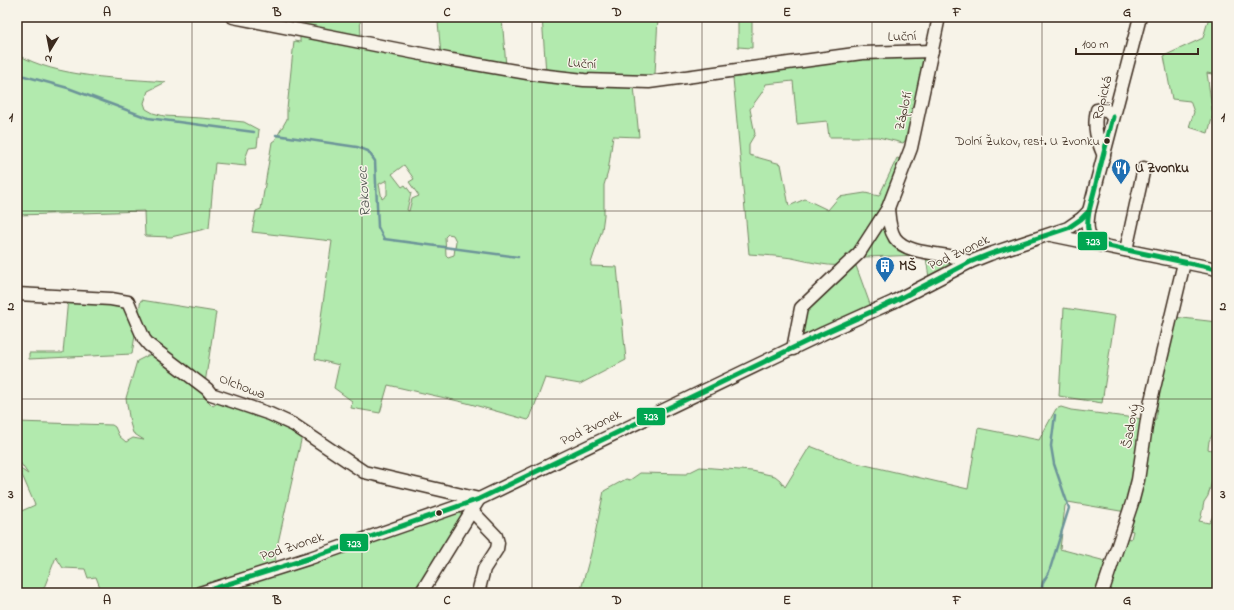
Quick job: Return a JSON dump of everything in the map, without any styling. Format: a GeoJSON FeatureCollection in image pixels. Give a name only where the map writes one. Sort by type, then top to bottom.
{"type":"FeatureCollection","features":[{"type":"Feature","properties":{"kind":"street","name":"Luční"},"geometry":{"type":"LineString","coordinates":[[233,17],[500,68],[539,75],[584,80],[649,82],[862,53],[932,51]]}},
{"type":"Feature","properties":{"kind":"street","name":"Záplotí"},"geometry":{"type":"LineString","coordinates":[[793,349],[801,308],[859,253],[888,208],[911,148],[939,17]]}},
{"type":"Feature","properties":{"kind":"street","name":"Ropická"},"geometry":{"type":"LineString","coordinates":[[1089,211],[1140,17]]}},
{"type":"Feature","properties":{"kind":"street"},"geometry":{"type":"LineString","coordinates":[[1104,156],[1097,138],[1094,120],[1097,110],[1106,109],[1113,117]]}},
{"type":"Feature","properties":{"kind":"street"},"geometry":{"type":"LineString","coordinates":[[1126,250],[1144,168]]}},
{"type":"Feature","properties":{"kind":"street","name":"Záplotí"},"geometry":{"type":"LineString","coordinates":[[888,208],[891,228],[895,238],[901,244],[911,248],[960,258],[970,262]]}},
{"type":"Feature","properties":{"kind":"street"},"geometry":{"type":"LineString","coordinates":[[1089,211],[1087,226],[1089,237],[1094,243]]}},
{"type":"Feature","properties":{"kind":"street","name":"Pod Zvonek"},"geometry":{"type":"LineString","coordinates":[[200,593],[310,558],[479,499],[824,333],[893,302],[970,262],[1068,228],[1089,211]]}},
{"type":"Feature","properties":{"kind":"street"},"geometry":{"type":"LineString","coordinates":[[1049,234],[1217,269]]}},
{"type":"Feature","properties":{"kind":"street","name":"Šadový"},"geometry":{"type":"LineString","coordinates":[[1102,593],[1138,480],[1148,413],[1184,263]]}},
{"type":"Feature","properties":{"kind":"street","name":"Olchowa"},"geometry":{"type":"LineString","coordinates":[[17,294],[111,299],[128,302],[144,339],[149,345],[207,389],[211,394],[270,414],[294,425],[364,472],[479,499]]}},
{"type":"Feature","properties":{"kind":"street"},"geometry":{"type":"LineString","coordinates":[[421,593],[479,499]]}},
{"type":"Feature","properties":{"kind":"street"},"geometry":{"type":"LineString","coordinates":[[472,511],[496,536],[498,543],[497,549],[484,569],[478,593]]}},
{"type":"Feature","properties":{"kind":"green space"},"geometry":{"type":"Polygon","coordinates":[[[308,17],[360,17],[361,37],[303,27],[308,17]]]}},
{"type":"Feature","properties":{"kind":"green space"},"geometry":{"type":"Polygon","coordinates":[[[542,17],[658,17],[655,74],[651,78],[546,73],[542,17]]]}},
{"type":"Feature","properties":{"kind":"green space"},"geometry":{"type":"Polygon","coordinates":[[[738,17],[752,17],[752,48],[738,47],[738,17]]]}},
{"type":"Feature","properties":{"kind":"green space"},"geometry":{"type":"Polygon","coordinates":[[[1209,17],[1217,17],[1217,75],[1207,73],[1213,115],[1208,133],[1189,127],[1194,112],[1190,101],[1172,99],[1164,56],[1203,38],[1209,17]]]}},
{"type":"Feature","properties":{"kind":"green space"},"geometry":{"type":"Polygon","coordinates":[[[502,18],[506,66],[441,55],[438,22],[502,18]]]}},
{"type":"Feature","properties":{"kind":"green space"},"geometry":{"type":"Polygon","coordinates":[[[300,35],[634,86],[639,137],[613,136],[608,172],[604,185],[604,215],[602,230],[591,263],[591,266],[617,267],[626,360],[580,384],[545,378],[528,420],[467,403],[388,385],[380,413],[351,408],[352,401],[334,388],[339,365],[315,359],[332,241],[252,232],[256,211],[261,209],[272,142],[275,140],[287,119],[294,41],[300,42],[300,35]],[[404,165],[392,174],[402,187],[405,185],[411,193],[407,210],[409,211],[412,199],[419,196],[409,182],[414,179],[404,165]],[[387,180],[379,184],[382,199],[387,195],[387,180]],[[448,234],[445,237],[446,255],[448,257],[454,255],[456,241],[453,235],[448,234]]]}},
{"type":"Feature","properties":{"kind":"green space"},"geometry":{"type":"Polygon","coordinates":[[[17,54],[33,62],[51,68],[89,76],[166,82],[148,91],[144,103],[146,109],[164,116],[244,122],[259,130],[257,147],[249,148],[245,159],[246,166],[215,163],[209,228],[171,237],[145,236],[144,211],[18,215],[17,54]]]}},
{"type":"Feature","properties":{"kind":"green space"},"geometry":{"type":"Polygon","coordinates":[[[919,56],[923,59],[925,67],[909,136],[903,143],[878,137],[829,137],[827,121],[797,124],[793,81],[766,84],[763,91],[750,109],[755,134],[749,144],[749,155],[781,164],[789,206],[805,199],[828,210],[839,197],[865,193],[879,196],[897,158],[903,160],[876,219],[857,250],[847,260],[838,265],[829,265],[792,258],[749,254],[733,78],[843,59],[919,56]]]}},
{"type":"Feature","properties":{"kind":"green space"},"geometry":{"type":"Polygon","coordinates":[[[884,221],[919,255],[865,257],[872,240],[884,221]]]}},
{"type":"Feature","properties":{"kind":"green space"},"geometry":{"type":"Polygon","coordinates":[[[926,257],[959,263],[929,278],[926,257]]]}},
{"type":"Feature","properties":{"kind":"green space"},"geometry":{"type":"Polygon","coordinates":[[[855,263],[871,307],[801,340],[804,311],[855,263]]]}},
{"type":"Feature","properties":{"kind":"green space"},"geometry":{"type":"Polygon","coordinates":[[[68,298],[123,306],[136,329],[132,354],[29,359],[29,353],[63,353],[68,298]]]}},
{"type":"Feature","properties":{"kind":"green space"},"geometry":{"type":"Polygon","coordinates":[[[141,300],[216,312],[203,396],[213,406],[219,402],[251,412],[302,436],[275,556],[276,562],[267,567],[196,593],[116,593],[101,590],[96,577],[88,578],[85,569],[63,568],[56,557],[42,593],[17,593],[17,513],[35,505],[19,468],[28,474],[17,458],[17,422],[112,425],[115,427],[119,436],[126,442],[133,438],[144,440],[133,433],[126,398],[137,361],[151,354],[138,314],[141,300]]]}},
{"type":"Feature","properties":{"kind":"green space"},"geometry":{"type":"Polygon","coordinates":[[[1064,308],[1115,316],[1102,403],[1059,396],[1064,308]]]}},
{"type":"Feature","properties":{"kind":"green space"},"geometry":{"type":"Polygon","coordinates":[[[1174,317],[1217,322],[1217,434],[1215,430],[1209,441],[1208,449],[1211,450],[1216,446],[1217,442],[1217,463],[1199,521],[1209,523],[1213,516],[1213,494],[1217,481],[1217,593],[1107,593],[1119,556],[1123,551],[1127,538],[1131,539],[1133,531],[1127,529],[1151,421],[1156,419],[1164,361],[1174,317]]]}},
{"type":"Feature","properties":{"kind":"green space"},"geometry":{"type":"Polygon","coordinates":[[[1061,407],[1071,410],[1143,419],[1135,480],[1126,512],[1068,502],[1065,506],[1060,549],[1109,562],[1099,593],[1069,593],[1056,590],[1054,593],[580,593],[591,553],[604,491],[626,479],[630,480],[640,473],[686,474],[700,467],[752,471],[775,476],[785,487],[810,446],[848,461],[968,489],[978,428],[1039,440],[1056,409],[1061,407]]]}},
{"type":"Feature","properties":{"kind":"green space"},"geometry":{"type":"Polygon","coordinates":[[[466,509],[414,593],[325,593],[321,591],[320,593],[218,593],[466,509]]]}},
{"type":"Feature","properties":{"kind":"waterway","name":"Rakovec"},"geometry":{"type":"LineString","coordinates":[[17,74],[68,88],[148,118],[254,132]]}},
{"type":"Feature","properties":{"kind":"waterway","name":"Rakovec"},"geometry":{"type":"LineString","coordinates":[[276,135],[357,147],[368,151],[375,161],[378,227],[384,239],[518,257]]}},
{"type":"Feature","properties":{"kind":"waterway"},"geometry":{"type":"LineString","coordinates":[[1042,587],[1043,582],[1049,572],[1069,508],[1054,464],[1051,446],[1055,415]]}},
{"type":"Feature","properties":{"kind":"transit line","name":"723"},"geometry":{"type":"LineString","coordinates":[[1113,117],[1089,211],[1088,228],[1091,239],[1094,243],[1217,269]]}},
{"type":"Feature","properties":{"kind":"transit line","name":"723"},"geometry":{"type":"LineString","coordinates":[[200,593],[310,558],[479,499],[824,333],[893,302],[970,262],[1068,228],[1089,211]]}},
{"type":"Feature","properties":{"kind":"place","name":"Dolní Žukov, rest. U Zvonku"},"geometry":{"type":"Point","coordinates":[1107,141]}},
{"type":"Feature","properties":{"kind":"place","name":"U Zvonku"},"geometry":{"type":"Point","coordinates":[1121,185]}},
{"type":"Feature","properties":{"kind":"place","name":"MŠ"},"geometry":{"type":"Point","coordinates":[885,283]}}]}
